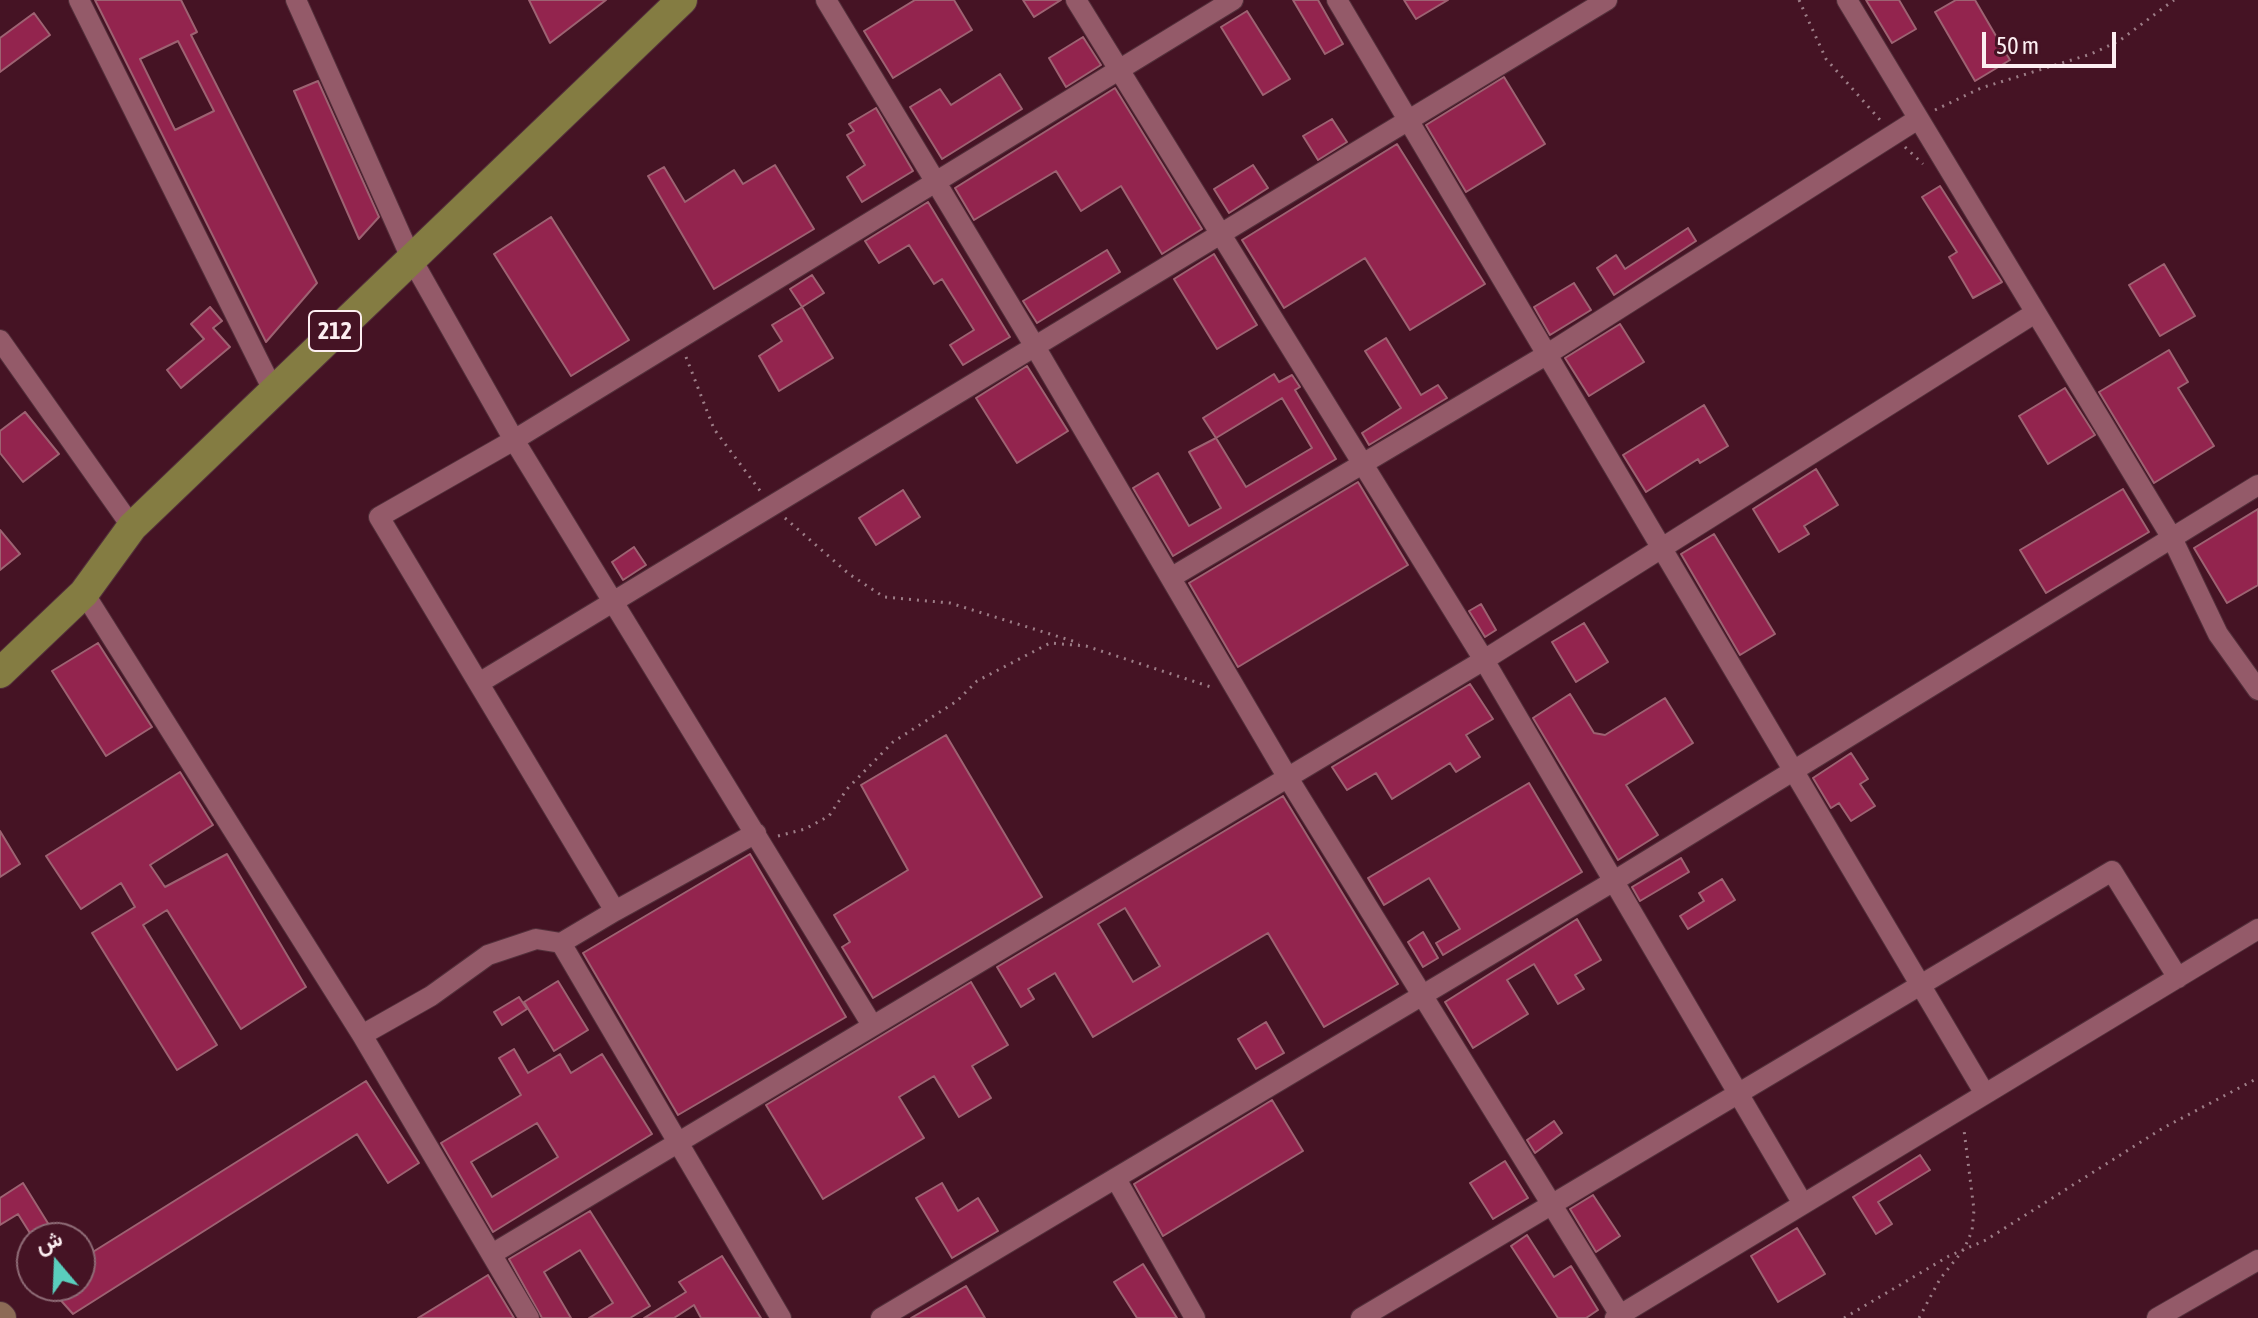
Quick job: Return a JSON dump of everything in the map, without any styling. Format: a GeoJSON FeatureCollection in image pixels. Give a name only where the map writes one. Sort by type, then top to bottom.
{"type":"FeatureCollection","features":[{"type":"Feature","properties":{"kind":"main road","name":"212"},"geometry":{"type":"LineString","coordinates":[[0,673],[84,593],[132,527],[682,0]]}},
{"type":"Feature","properties":{"kind":"street"},"geometry":{"type":"LineString","coordinates":[[79,0],[273,390]]}},
{"type":"Feature","properties":{"kind":"street"},"geometry":{"type":"LineString","coordinates":[[296,0],[411,258],[514,440],[611,602],[872,1025]]}},
{"type":"Feature","properties":{"kind":"street"},"geometry":{"type":"LineString","coordinates":[[826,0],[1172,577],[1288,778],[1618,1317],[2258,929]]}},
{"type":"Feature","properties":{"kind":"street"},"geometry":{"type":"LineString","coordinates":[[1076,0],[1484,660],[1803,1204]]}},
{"type":"Feature","properties":{"kind":"street"},"geometry":{"type":"LineString","coordinates":[[615,911],[379,517],[514,440],[1233,0]]}},
{"type":"Feature","properties":{"kind":"street"},"geometry":{"type":"LineString","coordinates":[[1337,0],[1985,1094]]}},
{"type":"Feature","properties":{"kind":"street"},"geometry":{"type":"LineString","coordinates":[[479,683],[1607,0]]}},
{"type":"Feature","properties":{"kind":"street"},"geometry":{"type":"LineString","coordinates":[[1847,0],[2172,538],[2218,634],[2258,690]]}},
{"type":"Feature","properties":{"kind":"street"},"geometry":{"type":"LineString","coordinates":[[1172,577],[1546,355],[1918,119]]}},
{"type":"Feature","properties":{"kind":"street"},"geometry":{"type":"LineString","coordinates":[[492,1254],[1484,660],[2035,313]]}},
{"type":"Feature","properties":{"kind":"street"},"geometry":{"type":"LineString","coordinates":[[0,340],[132,527]]}},
{"type":"Feature","properties":{"kind":"street"},"geometry":{"type":"LineString","coordinates":[[881,1318],[1614,881],[2258,485]]}},
{"type":"Feature","properties":{"kind":"street"},"geometry":{"type":"LineString","coordinates":[[84,593],[362,1035],[529,1318]]}},
{"type":"Feature","properties":{"kind":"street"},"geometry":{"type":"LineString","coordinates":[[362,1035],[431,996],[488,955],[536,939],[561,943],[756,833]]}},
{"type":"Feature","properties":{"kind":"street"},"geometry":{"type":"LineString","coordinates":[[1361,1318],[2112,871],[2178,978]]}},
{"type":"Feature","properties":{"kind":"street"},"geometry":{"type":"LineString","coordinates":[[561,943],[781,1318]]}},
{"type":"Feature","properties":{"kind":"street"},"geometry":{"type":"LineString","coordinates":[[1116,1179],[1195,1318]]}},
{"type":"Feature","properties":{"kind":"street"},"geometry":{"type":"LineString","coordinates":[[2157,1318],[2258,1260]]}},
{"type":"Feature","properties":{"kind":"path"},"geometry":{"type":"LineString","coordinates":[[1799,0],[1826,59],[1893,135],[1928,169]]}},
{"type":"Feature","properties":{"kind":"path"},"geometry":{"type":"LineString","coordinates":[[1918,119],[1981,88],[2091,54],[2119,41],[2174,0]]}},
{"type":"Feature","properties":{"kind":"path"},"geometry":{"type":"LineString","coordinates":[[677,339],[714,429],[740,468],[772,504],[849,574],[884,597],[950,603],[1221,690]]}},
{"type":"Feature","properties":{"kind":"path"},"geometry":{"type":"LineString","coordinates":[[756,833],[782,836],[829,816],[847,789],[893,742],[957,701],[977,681],[1050,643],[1086,646]]}},
{"type":"Feature","properties":{"kind":"path"},"geometry":{"type":"LineString","coordinates":[[1844,1318],[1964,1249],[1986,1240],[2163,1128],[2258,1078]]}},
{"type":"Feature","properties":{"kind":"path"},"geometry":{"type":"LineString","coordinates":[[1919,1318],[1940,1279],[1964,1249],[1972,1231],[1974,1210],[1964,1133],[1966,1105]]}},
{"type":"Feature","properties":{"kind":"building"},"geometry":{"type":"Polygon","coordinates":[[[95,0],[181,0],[197,32],[191,35],[317,283],[266,342],[95,0]],[[178,41],[140,59],[175,130],[214,111],[178,41]]]}},
{"type":"Feature","properties":{"kind":"building"},"geometry":{"type":"Polygon","coordinates":[[[529,0],[606,0],[550,43],[529,0]]]}},
{"type":"Feature","properties":{"kind":"building"},"geometry":{"type":"Polygon","coordinates":[[[915,0],[954,0],[972,30],[893,78],[864,31],[915,0]]]}},
{"type":"Feature","properties":{"kind":"building"},"geometry":{"type":"Polygon","coordinates":[[[1023,0],[1061,0],[1034,17],[1023,0]]]}},
{"type":"Feature","properties":{"kind":"building"},"geometry":{"type":"Polygon","coordinates":[[[1293,0],[1318,0],[1343,44],[1325,54],[1293,0]]]}},
{"type":"Feature","properties":{"kind":"building"},"geometry":{"type":"Polygon","coordinates":[[[1404,0],[1448,0],[1416,19],[1404,0]]]}},
{"type":"Feature","properties":{"kind":"building"},"geometry":{"type":"Polygon","coordinates":[[[1866,0],[1899,0],[1916,29],[1892,43],[1866,0]]]}},
{"type":"Feature","properties":{"kind":"building"},"geometry":{"type":"Polygon","coordinates":[[[1956,0],[1975,0],[2010,60],[1975,81],[1935,12],[1956,0]]]}},
{"type":"Feature","properties":{"kind":"building"},"geometry":{"type":"Polygon","coordinates":[[[1247,11],[1290,79],[1263,95],[1221,27],[1247,11]]]}},
{"type":"Feature","properties":{"kind":"building"},"geometry":{"type":"Polygon","coordinates":[[[34,13],[50,35],[0,72],[0,38],[34,13]]]}},
{"type":"Feature","properties":{"kind":"building"},"geometry":{"type":"Polygon","coordinates":[[[1083,37],[1101,65],[1066,87],[1049,58],[1083,37]]]}},
{"type":"Feature","properties":{"kind":"building"},"geometry":{"type":"Polygon","coordinates":[[[1000,74],[1022,109],[942,159],[910,107],[940,89],[951,105],[1000,74]]]}},
{"type":"Feature","properties":{"kind":"building"},"geometry":{"type":"Polygon","coordinates":[[[1504,77],[1545,144],[1466,192],[1426,125],[1504,77]]]}},
{"type":"Feature","properties":{"kind":"building"},"geometry":{"type":"Polygon","coordinates":[[[318,81],[379,217],[359,239],[294,91],[318,81]]]}},
{"type":"Feature","properties":{"kind":"building"},"geometry":{"type":"Polygon","coordinates":[[[1115,88],[1202,229],[1162,254],[1121,186],[1081,211],[1056,171],[974,220],[955,188],[1115,88]]]}},
{"type":"Feature","properties":{"kind":"building"},"geometry":{"type":"Polygon","coordinates":[[[876,108],[913,171],[862,202],[847,177],[865,165],[847,135],[854,131],[849,124],[876,108]]]}},
{"type":"Feature","properties":{"kind":"building"},"geometry":{"type":"Polygon","coordinates":[[[1332,119],[1347,142],[1318,160],[1303,136],[1332,119]]]}},
{"type":"Feature","properties":{"kind":"building"},"geometry":{"type":"Polygon","coordinates":[[[1397,144],[1485,284],[1410,330],[1365,258],[1284,308],[1242,240],[1397,144]]]}},
{"type":"Feature","properties":{"kind":"building"},"geometry":{"type":"Polygon","coordinates":[[[775,165],[814,229],[714,289],[648,176],[664,167],[685,202],[734,170],[743,184],[775,165]]]}},
{"type":"Feature","properties":{"kind":"building"},"geometry":{"type":"Polygon","coordinates":[[[1253,165],[1268,188],[1229,213],[1214,189],[1253,165]]]}},
{"type":"Feature","properties":{"kind":"building"},"geometry":{"type":"Polygon","coordinates":[[[1940,186],[2002,282],[1973,298],[1949,257],[1957,252],[1922,197],[1940,186]]]}},
{"type":"Feature","properties":{"kind":"building"},"geometry":{"type":"Polygon","coordinates":[[[928,202],[1010,337],[963,365],[950,345],[974,330],[942,279],[934,284],[909,245],[879,263],[865,241],[928,202]]]}},
{"type":"Feature","properties":{"kind":"building"},"geometry":{"type":"Polygon","coordinates":[[[551,217],[629,340],[571,376],[494,254],[551,217]]]}},
{"type":"Feature","properties":{"kind":"building"},"geometry":{"type":"Polygon","coordinates":[[[1688,228],[1696,241],[1614,295],[1597,268],[1616,255],[1625,269],[1688,228]]]}},
{"type":"Feature","properties":{"kind":"building"},"geometry":{"type":"Polygon","coordinates":[[[1107,250],[1120,272],[1037,323],[1023,301],[1107,250]]]}},
{"type":"Feature","properties":{"kind":"building"},"geometry":{"type":"Polygon","coordinates":[[[1214,254],[1257,325],[1217,349],[1174,279],[1214,254]]]}},
{"type":"Feature","properties":{"kind":"building"},"geometry":{"type":"Polygon","coordinates":[[[2164,264],[2195,316],[2160,336],[2129,285],[2164,264]]]}},
{"type":"Feature","properties":{"kind":"building"},"geometry":{"type":"Polygon","coordinates":[[[812,275],[824,293],[802,307],[790,289],[812,275]]]}},
{"type":"Feature","properties":{"kind":"building"},"geometry":{"type":"Polygon","coordinates":[[[1574,283],[1591,310],[1550,335],[1534,307],[1574,283]]]}},
{"type":"Feature","properties":{"kind":"building"},"geometry":{"type":"Polygon","coordinates":[[[210,307],[222,321],[213,328],[230,347],[181,388],[167,370],[204,339],[191,324],[210,307]]]}},
{"type":"Feature","properties":{"kind":"building"},"geometry":{"type":"Polygon","coordinates":[[[802,307],[833,358],[779,391],[759,356],[782,341],[772,325],[802,307]]]}},
{"type":"Feature","properties":{"kind":"building"},"geometry":{"type":"Polygon","coordinates":[[[1620,324],[1644,362],[1589,396],[1565,358],[1620,324]]]}},
{"type":"Feature","properties":{"kind":"building"},"geometry":{"type":"Polygon","coordinates":[[[1386,338],[1421,395],[1438,385],[1447,398],[1369,445],[1362,433],[1401,408],[1365,351],[1386,338]]]}},
{"type":"Feature","properties":{"kind":"building"},"geometry":{"type":"Polygon","coordinates":[[[2169,350],[2188,382],[2178,388],[2214,446],[2154,483],[2099,392],[2169,350]]]}},
{"type":"Feature","properties":{"kind":"building"},"geometry":{"type":"Polygon","coordinates":[[[1027,366],[1068,431],[1017,463],[976,398],[1027,366]]]}},
{"type":"Feature","properties":{"kind":"building"},"geometry":{"type":"Polygon","coordinates":[[[1274,374],[1279,382],[1292,375],[1300,387],[1295,390],[1336,459],[1173,556],[1133,488],[1158,473],[1189,526],[1221,508],[1189,452],[1216,438],[1203,418],[1274,374]],[[1282,398],[1216,438],[1246,487],[1312,448],[1282,398]]]}},
{"type":"Feature","properties":{"kind":"building"},"geometry":{"type":"Polygon","coordinates":[[[2065,388],[2095,435],[2048,464],[2019,416],[2065,388]]]}},
{"type":"Feature","properties":{"kind":"building"},"geometry":{"type":"Polygon","coordinates":[[[1704,405],[1728,446],[1700,463],[1698,459],[1646,492],[1623,455],[1704,405]]]}},
{"type":"Feature","properties":{"kind":"building"},"geometry":{"type":"Polygon","coordinates":[[[25,412],[59,454],[23,482],[0,453],[0,431],[25,412]]]}},
{"type":"Feature","properties":{"kind":"building"},"geometry":{"type":"Polygon","coordinates":[[[1816,469],[1838,505],[1804,526],[1809,534],[1779,552],[1753,509],[1816,469]]]}},
{"type":"Feature","properties":{"kind":"building"},"geometry":{"type":"Polygon","coordinates":[[[1358,482],[1408,565],[1238,667],[1189,583],[1358,482]]]}},
{"type":"Feature","properties":{"kind":"building"},"geometry":{"type":"Polygon","coordinates":[[[2123,489],[2149,532],[2046,593],[2020,550],[2123,489]]]}},
{"type":"Feature","properties":{"kind":"building"},"geometry":{"type":"Polygon","coordinates":[[[903,490],[920,517],[876,545],[859,518],[903,490]]]}},
{"type":"Feature","properties":{"kind":"building"},"geometry":{"type":"Polygon","coordinates":[[[2258,509],[2258,585],[2227,603],[2194,548],[2258,509]]]}},
{"type":"Feature","properties":{"kind":"building"},"geometry":{"type":"Polygon","coordinates":[[[0,530],[20,554],[0,570],[0,530]]]}},
{"type":"Feature","properties":{"kind":"building"},"geometry":{"type":"Polygon","coordinates":[[[1714,534],[1775,634],[1740,655],[1681,554],[1714,534]]]}},
{"type":"Feature","properties":{"kind":"building"},"geometry":{"type":"Polygon","coordinates":[[[634,547],[646,565],[623,580],[612,562],[634,547]]]}},
{"type":"Feature","properties":{"kind":"building"},"geometry":{"type":"Polygon","coordinates":[[[1481,604],[1496,630],[1485,637],[1469,611],[1481,604]]]}},
{"type":"Feature","properties":{"kind":"building"},"geometry":{"type":"Polygon","coordinates":[[[1584,623],[1608,662],[1576,682],[1552,642],[1584,623]]]}},
{"type":"Feature","properties":{"kind":"building"},"geometry":{"type":"Polygon","coordinates":[[[98,643],[152,727],[106,756],[52,671],[98,643]]]}},
{"type":"Feature","properties":{"kind":"building"},"geometry":{"type":"Polygon","coordinates":[[[1470,684],[1493,719],[1466,735],[1480,757],[1456,772],[1450,763],[1392,799],[1376,773],[1347,790],[1332,767],[1470,684]]]}},
{"type":"Feature","properties":{"kind":"building"},"geometry":{"type":"Polygon","coordinates":[[[1570,694],[1594,733],[1605,735],[1665,698],[1693,743],[1626,785],[1658,835],[1618,860],[1533,718],[1570,694]]]}},
{"type":"Feature","properties":{"kind":"building"},"geometry":{"type":"Polygon","coordinates":[[[946,735],[1042,897],[873,998],[842,947],[850,942],[834,915],[908,870],[861,785],[946,735]]]}},
{"type":"Feature","properties":{"kind":"building"},"geometry":{"type":"Polygon","coordinates":[[[1851,753],[1868,779],[1860,784],[1875,806],[1851,821],[1839,803],[1831,808],[1813,778],[1851,753]]]}},
{"type":"Feature","properties":{"kind":"building"},"geometry":{"type":"Polygon","coordinates":[[[180,772],[213,825],[150,865],[165,887],[227,854],[306,987],[241,1029],[167,910],[143,925],[217,1045],[177,1070],[92,933],[135,907],[121,883],[81,909],[46,856],[180,772]]]}},
{"type":"Feature","properties":{"kind":"building"},"geometry":{"type":"Polygon","coordinates":[[[1529,783],[1582,872],[1443,955],[1436,943],[1460,929],[1429,878],[1384,905],[1368,878],[1529,783]]]}},
{"type":"Feature","properties":{"kind":"building"},"geometry":{"type":"Polygon","coordinates":[[[1283,796],[1398,984],[1324,1027],[1268,933],[1093,1037],[1055,973],[1028,989],[1034,999],[1021,1007],[997,967],[1283,796]],[[1125,908],[1098,924],[1133,982],[1160,966],[1125,908]]]}},
{"type":"Feature","properties":{"kind":"building"},"geometry":{"type":"Polygon","coordinates":[[[0,831],[20,864],[0,877],[0,831]]]}},
{"type":"Feature","properties":{"kind":"building"},"geometry":{"type":"Polygon","coordinates":[[[750,854],[846,1017],[678,1115],[583,953],[750,854]]]}},
{"type":"Feature","properties":{"kind":"building"},"geometry":{"type":"Polygon","coordinates":[[[1681,858],[1689,872],[1640,901],[1632,887],[1681,858]]]}},
{"type":"Feature","properties":{"kind":"building"},"geometry":{"type":"Polygon","coordinates":[[[1722,879],[1735,900],[1688,929],[1680,916],[1704,901],[1699,893],[1722,879]]]}},
{"type":"Feature","properties":{"kind":"building"},"geometry":{"type":"Polygon","coordinates":[[[1577,919],[1601,960],[1575,975],[1584,989],[1558,1004],[1534,964],[1507,980],[1528,1014],[1473,1048],[1445,1002],[1577,919]]]}},
{"type":"Feature","properties":{"kind":"building"},"geometry":{"type":"Polygon","coordinates":[[[1423,932],[1438,958],[1423,967],[1408,942],[1423,932]]]}},
{"type":"Feature","properties":{"kind":"building"},"geometry":{"type":"Polygon","coordinates":[[[558,981],[588,1030],[554,1051],[524,1002],[558,981]]]}},
{"type":"Feature","properties":{"kind":"building"},"geometry":{"type":"Polygon","coordinates":[[[971,982],[1008,1045],[972,1066],[991,1098],[959,1117],[934,1076],[899,1097],[924,1138],[823,1199],[766,1105],[971,982]]]}},
{"type":"Feature","properties":{"kind":"building"},"geometry":{"type":"Polygon","coordinates":[[[519,997],[527,1009],[502,1025],[494,1012],[519,997]]]}},
{"type":"Feature","properties":{"kind":"building"},"geometry":{"type":"Polygon","coordinates":[[[1266,1022],[1284,1053],[1256,1069],[1238,1039],[1266,1022]]]}},
{"type":"Feature","properties":{"kind":"building"},"geometry":{"type":"Polygon","coordinates":[[[514,1049],[528,1073],[560,1054],[571,1073],[602,1054],[652,1134],[493,1232],[441,1143],[521,1095],[499,1058],[514,1049]],[[537,1123],[471,1162],[492,1197],[558,1157],[537,1123]]]}},
{"type":"Feature","properties":{"kind":"building"},"geometry":{"type":"Polygon","coordinates":[[[366,1081],[419,1163],[388,1183],[357,1134],[96,1299],[96,1250],[366,1081]]]}},
{"type":"Feature","properties":{"kind":"building"},"geometry":{"type":"Polygon","coordinates":[[[1272,1100],[1303,1151],[1163,1236],[1134,1184],[1272,1100]]]}},
{"type":"Feature","properties":{"kind":"building"},"geometry":{"type":"Polygon","coordinates":[[[1554,1121],[1562,1133],[1535,1153],[1527,1140],[1554,1121]]]}},
{"type":"Feature","properties":{"kind":"building"},"geometry":{"type":"Polygon","coordinates":[[[1920,1155],[1930,1170],[1878,1202],[1892,1224],[1876,1234],[1853,1197],[1920,1155]]]}},
{"type":"Feature","properties":{"kind":"building"},"geometry":{"type":"Polygon","coordinates":[[[1505,1161],[1528,1198],[1493,1219],[1470,1183],[1505,1161]]]}},
{"type":"Feature","properties":{"kind":"building"},"geometry":{"type":"Polygon","coordinates":[[[23,1183],[47,1222],[23,1222],[18,1214],[0,1225],[0,1198],[23,1183]]]}},
{"type":"Feature","properties":{"kind":"building"},"geometry":{"type":"Polygon","coordinates":[[[942,1183],[958,1211],[978,1198],[998,1231],[952,1258],[916,1198],[942,1183]]]}},
{"type":"Feature","properties":{"kind":"building"},"geometry":{"type":"Polygon","coordinates":[[[1593,1195],[1620,1236],[1596,1252],[1570,1209],[1593,1195]]]}},
{"type":"Feature","properties":{"kind":"building"},"geometry":{"type":"Polygon","coordinates":[[[590,1211],[650,1306],[630,1318],[589,1318],[613,1303],[580,1250],[544,1272],[571,1318],[542,1318],[509,1259],[590,1211]]]}},
{"type":"Feature","properties":{"kind":"building"},"geometry":{"type":"Polygon","coordinates":[[[1797,1228],[1825,1274],[1778,1302],[1751,1256],[1797,1228]]]}},
{"type":"Feature","properties":{"kind":"building"},"geometry":{"type":"Polygon","coordinates":[[[1527,1235],[1554,1277],[1571,1266],[1598,1310],[1586,1318],[1558,1318],[1511,1246],[1527,1235]]]}},
{"type":"Feature","properties":{"kind":"building"},"geometry":{"type":"Polygon","coordinates":[[[722,1256],[761,1318],[701,1318],[694,1305],[674,1318],[644,1318],[686,1292],[679,1282],[722,1256]]]}},
{"type":"Feature","properties":{"kind":"building"},"geometry":{"type":"Polygon","coordinates":[[[1143,1264],[1177,1318],[1137,1318],[1114,1282],[1143,1264]]]}},
{"type":"Feature","properties":{"kind":"building"},"geometry":{"type":"Polygon","coordinates":[[[488,1275],[514,1318],[418,1318],[488,1275]]]}},
{"type":"Feature","properties":{"kind":"building"},"geometry":{"type":"Polygon","coordinates":[[[966,1286],[985,1318],[911,1318],[966,1286]]]}},
{"type":"Feature","properties":{"kind":"building"},"geometry":{"type":"Polygon","coordinates":[[[62,1302],[92,1302],[73,1314],[62,1302]]]}}]}
